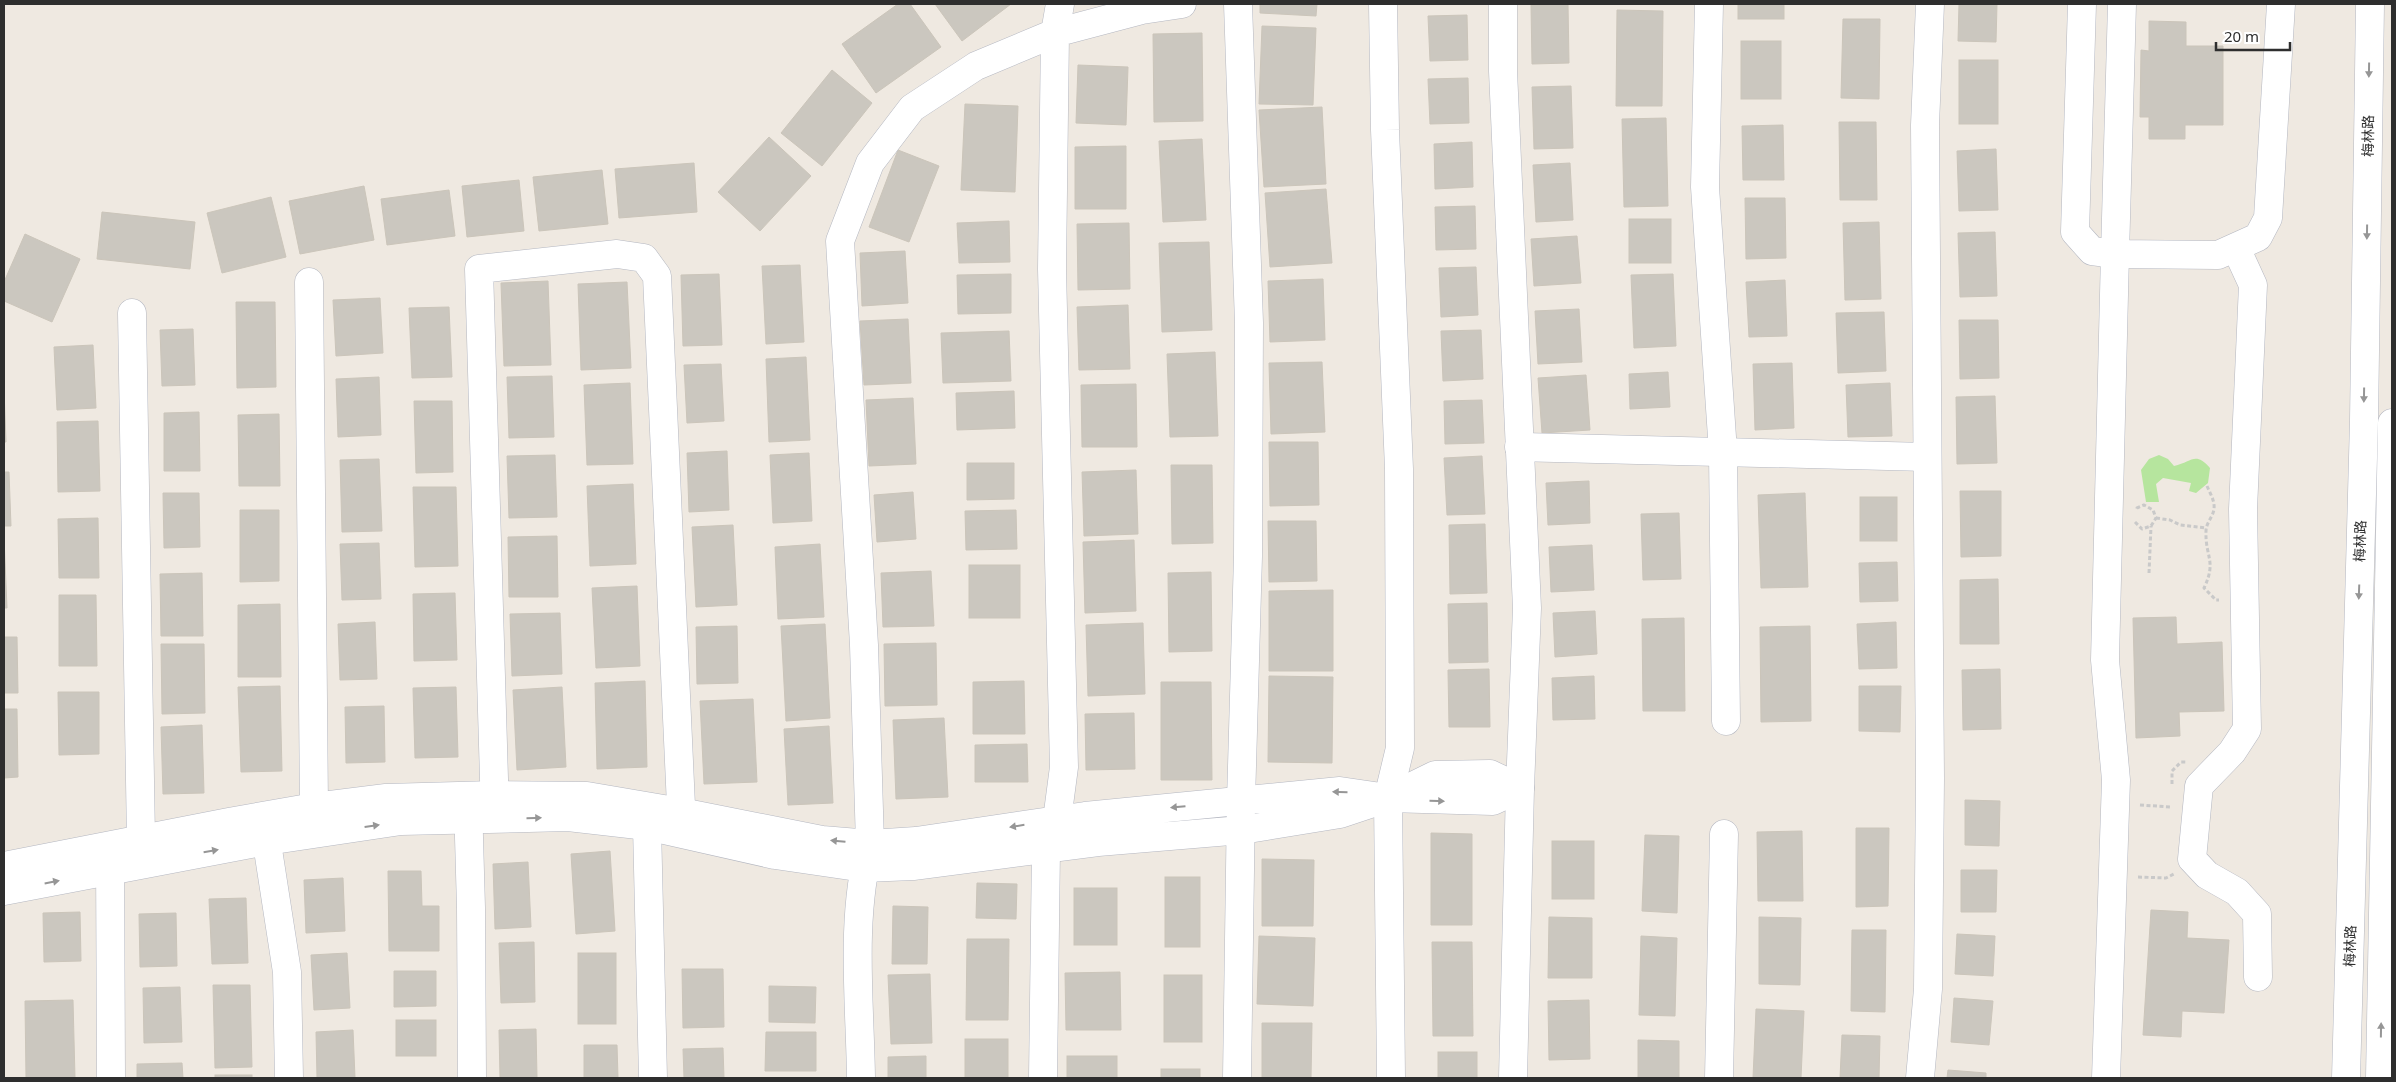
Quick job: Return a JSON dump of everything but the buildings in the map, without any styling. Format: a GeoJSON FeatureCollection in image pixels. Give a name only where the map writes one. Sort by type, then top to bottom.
{"type":"FeatureCollection","features":[{"type":"Feature","properties":{"kind":"street"},"geometry":{"type":"LineString","coordinates":[[1043,1078],[1046,848],[1057,820],[1064,768],[1052,269],[1055,33],[1060,4]]}},
{"type":"Feature","properties":{"kind":"street"},"geometry":{"type":"LineString","coordinates":[[861,1078],[858,934],[867,856],[864,645],[840,241],[870,163],[912,108],[976,66],[1055,33],[1142,10],[1182,4]]}},
{"type":"Feature","properties":{"kind":"street"},"geometry":{"type":"LineString","coordinates":[[1237,1078],[1241,801],[1248,556],[1249,323],[1238,4]]}},
{"type":"Feature","properties":{"kind":"street"},"geometry":{"type":"LineString","coordinates":[[1383,4],[1385,130],[1399,469],[1400,748],[1388,798],[1391,1078]]}},
{"type":"Feature","properties":{"kind":"street"},"geometry":{"type":"LineString","coordinates":[[1503,4],[1503,70],[1527,608],[1520,788],[1513,1078]]}},
{"type":"Feature","properties":{"kind":"street"},"geometry":{"type":"LineString","coordinates":[[1709,4],[1705,187],[1723,452],[1726,721]]}},
{"type":"Feature","properties":{"kind":"street"},"geometry":{"type":"LineString","coordinates":[[1920,1078],[1928,979],[1930,778],[1925,125],[1930,4]]}},
{"type":"Feature","properties":{"kind":"street"},"geometry":{"type":"LineString","coordinates":[[2082,4],[2075,232],[2092,251],[2115,254],[2218,255],[2258,238],[2268,218],[2281,4]]}},
{"type":"Feature","properties":{"kind":"street"},"geometry":{"type":"LineString","coordinates":[[2106,1078],[2116,780],[2105,660],[2122,4]]}},
{"type":"Feature","properties":{"kind":"street","name":"梅林路"},"geometry":{"type":"LineString","coordinates":[[2346,1078],[2364,411],[2370,4]]}},
{"type":"Feature","properties":{"kind":"street"},"geometry":{"type":"LineString","coordinates":[[2236,248],[2253,285],[2243,509],[2247,729],[2232,752],[2199,786],[2192,859],[2206,875],[2237,892],[2257,914],[2258,977]]}},
{"type":"Feature","properties":{"kind":"street"},"geometry":{"type":"LineString","coordinates":[[495,807],[479,269],[618,254],[644,258],[657,276],[682,823]]}},
{"type":"Feature","properties":{"kind":"street"},"geometry":{"type":"LineString","coordinates":[[309,282],[318,820]]}},
{"type":"Feature","properties":{"kind":"street"},"geometry":{"type":"LineString","coordinates":[[132,313],[143,851]]}},
{"type":"Feature","properties":{"kind":"street"},"geometry":{"type":"LineString","coordinates":[[2380,1078],[2392,423]]}},
{"type":"Feature","properties":{"kind":"street"},"geometry":{"type":"LineString","coordinates":[[1519,447],[1927,457]]}},
{"type":"Feature","properties":{"kind":"street"},"geometry":{"type":"LineString","coordinates":[[867,856],[916,841],[1057,820],[1340,791],[1388,798],[1493,801],[1520,788]]}},
{"type":"Feature","properties":{"kind":"street"},"geometry":{"type":"LineString","coordinates":[[4,891],[110,858],[318,820],[401,821],[468,807],[495,807],[587,796],[645,816],[682,823],[776,855],[867,856],[913,866],[1046,848],[1242,830],[1340,814],[1388,798]]}},
{"type":"Feature","properties":{"kind":"street"},"geometry":{"type":"LineString","coordinates":[[468,807],[472,1078]]}},
{"type":"Feature","properties":{"kind":"street"},"geometry":{"type":"LineString","coordinates":[[645,816],[654,1078]]}},
{"type":"Feature","properties":{"kind":"street"},"geometry":{"type":"LineString","coordinates":[[264,829],[287,972],[288,1078]]}},
{"type":"Feature","properties":{"kind":"street"},"geometry":{"type":"LineString","coordinates":[[1719,1078],[1724,834]]}},
{"type":"Feature","properties":{"kind":"street"},"geometry":{"type":"LineString","coordinates":[[4,866],[110,858]]}},
{"type":"Feature","properties":{"kind":"street"},"geometry":{"type":"LineString","coordinates":[[110,858],[112,1078]]}},
{"type":"Feature","properties":{"kind":"path"},"geometry":{"type":"LineString","coordinates":[[2208,486],[2214,509],[2206,528],[2206,546],[2212,560],[2211,575],[2204,588],[2216,600],[2244,601]]}},
{"type":"Feature","properties":{"kind":"path"},"geometry":{"type":"LineString","coordinates":[[2151,526],[2142,529],[2136,525],[2134,517],[2137,508],[2144,505],[2153,510],[2156,518]]}},
{"type":"Feature","properties":{"kind":"path"},"geometry":{"type":"LineString","coordinates":[[2156,518],[2170,520],[2180,525],[2206,528]]}},
{"type":"Feature","properties":{"kind":"path"},"geometry":{"type":"LineString","coordinates":[[2149,573],[2151,526],[2156,518]]}},
{"type":"Feature","properties":{"kind":"path"},"geometry":{"type":"LineString","coordinates":[[2172,789],[2172,771],[2181,762],[2197,761],[2214,772]]}},
{"type":"Feature","properties":{"kind":"path"},"geometry":{"type":"LineString","coordinates":[[2115,804],[2172,807],[2172,798]]}},
{"type":"Feature","properties":{"kind":"path"},"geometry":{"type":"LineString","coordinates":[[2113,875],[2166,878],[2178,872],[2192,859]]}},
{"type":"Feature","properties":{"kind":"green space"},"geometry":{"type":"Polygon","coordinates":[[[2159,455],[2168,459],[2174,466],[2193,459],[2201,460],[2210,468],[2208,483],[2196,493],[2189,491],[2191,483],[2163,478],[2156,484],[2159,502],[2146,502],[2141,470],[2149,459],[2159,455]]]}}]}
